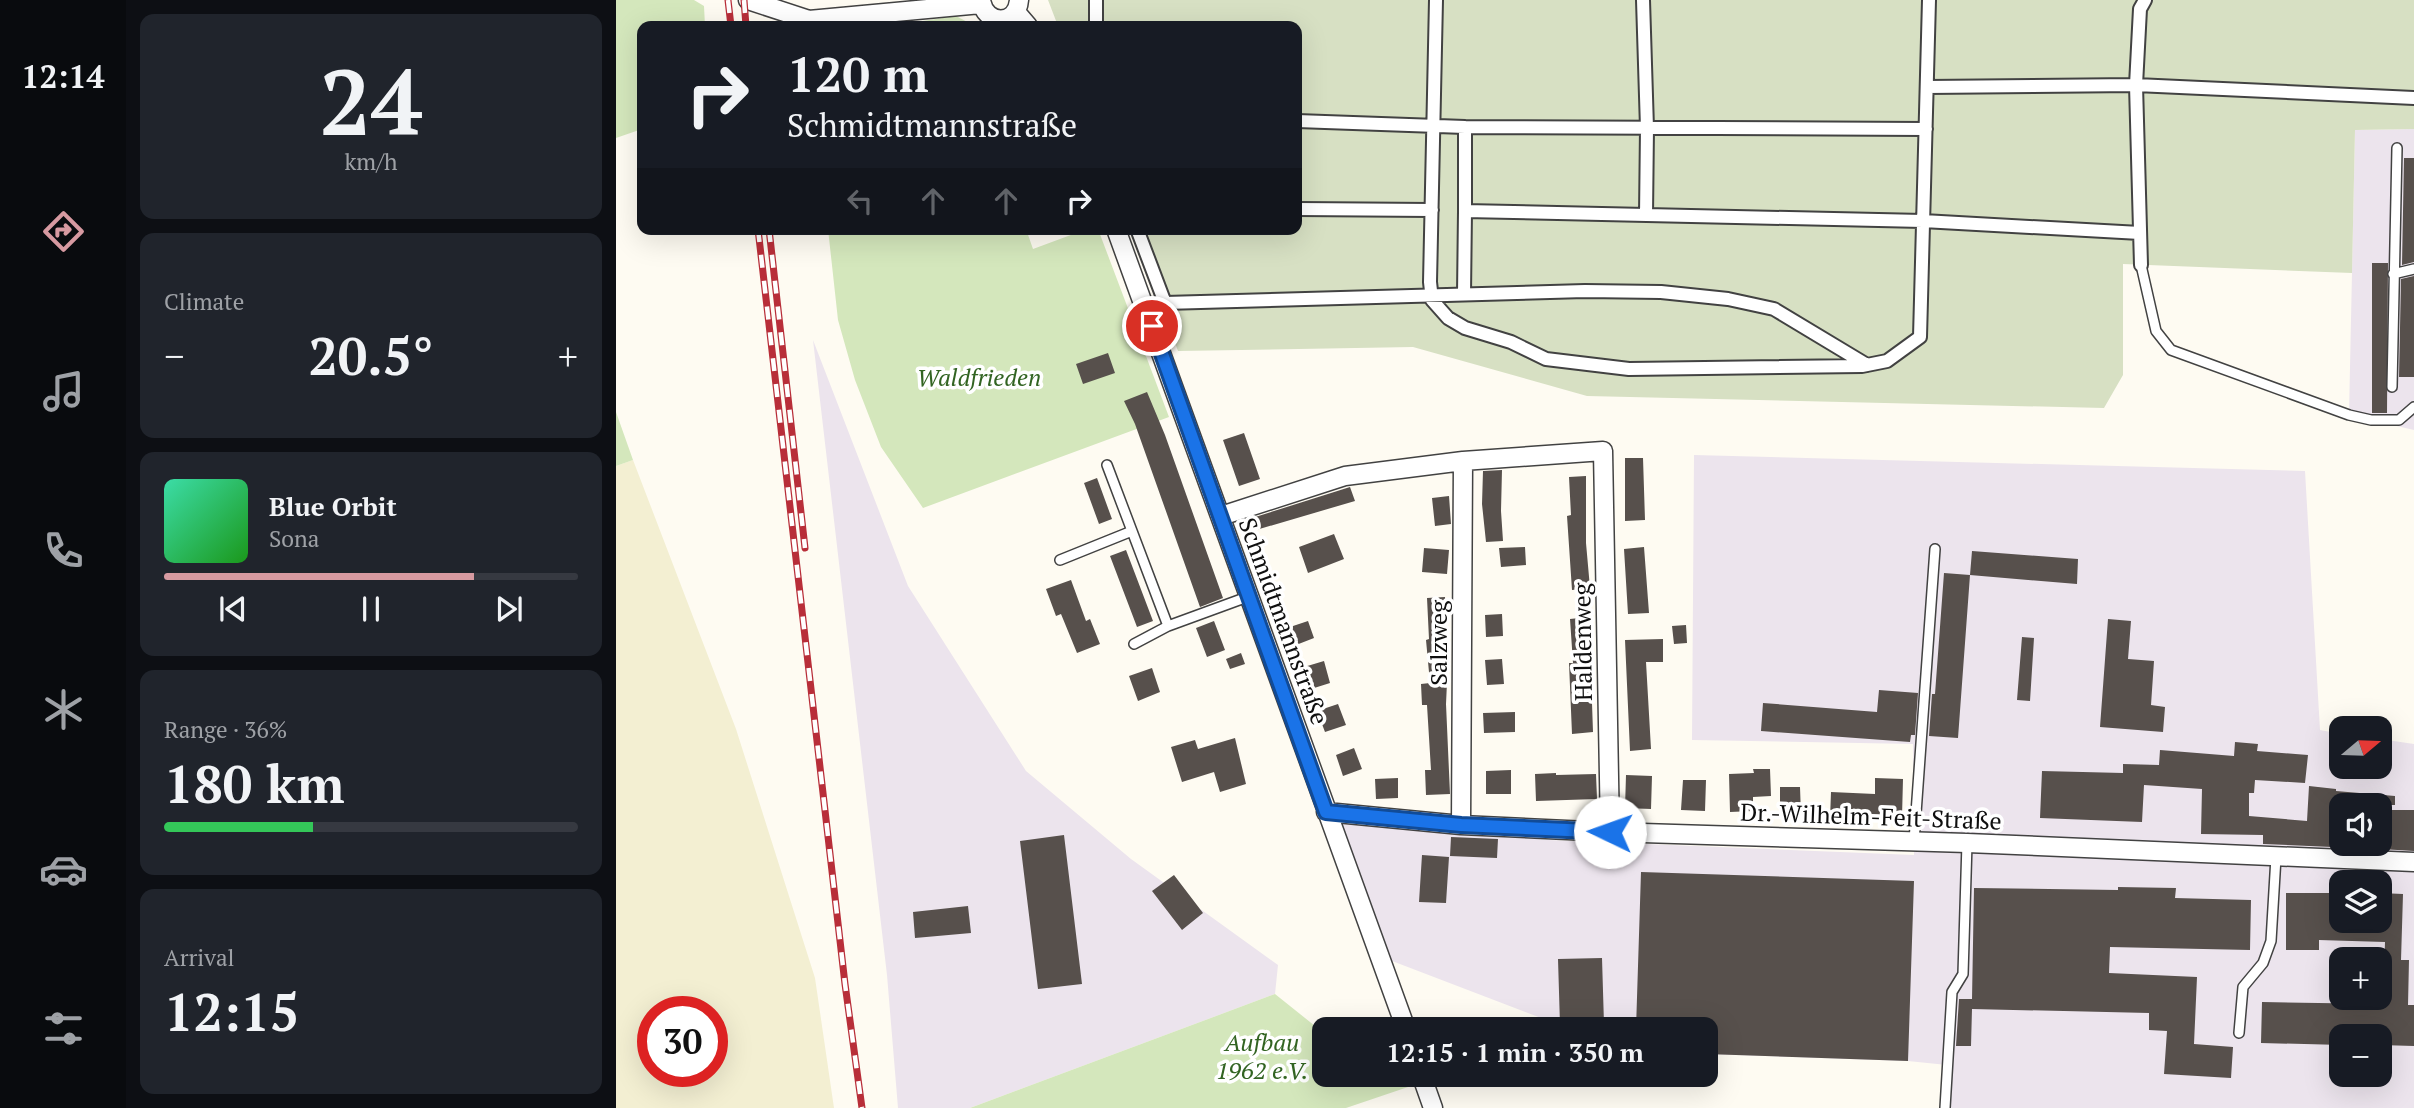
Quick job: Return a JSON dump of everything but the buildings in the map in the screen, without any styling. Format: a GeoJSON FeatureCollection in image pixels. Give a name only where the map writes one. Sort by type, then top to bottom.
{"type":"FeatureCollection","features":[{"type":"Feature","properties":{"kind":"street"},"geometry":{"type":"LineString","coordinates":[[748,0],[810,20],[981,2],[984,11],[993,19],[1004,20],[1018,6]]}},
{"type":"Feature","properties":{"kind":"street"},"geometry":{"type":"LineString","coordinates":[[1096,0],[1096,21]]}},
{"type":"Feature","properties":{"kind":"street"},"geometry":{"type":"LineString","coordinates":[[1436,0],[1432,300],[1448,317],[1465,328],[1511,342],[1546,359],[1629,369],[1868,365],[1887,361],[1920,337],[1929,0]]}},
{"type":"Feature","properties":{"kind":"street"},"geometry":{"type":"LineString","coordinates":[[1643,0],[1647,128],[1646,215]]}},
{"type":"Feature","properties":{"kind":"street"},"geometry":{"type":"LineString","coordinates":[[2141,265],[2137,85],[2140,9],[2145,0]]}},
{"type":"Feature","properties":{"kind":"street"},"geometry":{"type":"LineString","coordinates":[[1927,87],[2137,85],[2414,97]]}},
{"type":"Feature","properties":{"kind":"street"},"geometry":{"type":"LineString","coordinates":[[1302,121],[1465,127],[1926,129]]}},
{"type":"Feature","properties":{"kind":"street"},"geometry":{"type":"LineString","coordinates":[[1464,295],[1465,127]]}},
{"type":"Feature","properties":{"kind":"street"},"geometry":{"type":"LineString","coordinates":[[1302,209],[1432,210]]}},
{"type":"Feature","properties":{"kind":"street"},"geometry":{"type":"LineString","coordinates":[[1465,211],[1923,221],[2140,233]]}},
{"type":"Feature","properties":{"kind":"street","name":"Schmidtmannstraße"},"geometry":{"type":"LineString","coordinates":[[1117,235],[1402,1017]]}},
{"type":"Feature","properties":{"kind":"street"},"geometry":{"type":"LineString","coordinates":[[1139,235],[1165,303],[1661,292],[1728,299],[1774,309],[1868,365]]}},
{"type":"Feature","properties":{"kind":"street","name":"Haldenweg"},"geometry":{"type":"LineString","coordinates":[[1463,461],[1603,451],[1610,832]]}},
{"type":"Feature","properties":{"kind":"street"},"geometry":{"type":"LineString","coordinates":[[1221,516],[1345,476],[1463,461]]}},
{"type":"Feature","properties":{"kind":"street","name":"Salzweg"},"geometry":{"type":"LineString","coordinates":[[1461,825],[1463,461]]}},
{"type":"Feature","properties":{"kind":"street","name":"Dr.-Wilhelm-Feit-Straße"},"geometry":{"type":"LineString","coordinates":[[1326,812],[1461,825],[1610,832],[1914,841],[2414,862]]}},
{"type":"Feature","properties":{"kind":"street"},"geometry":{"type":"LineString","coordinates":[[1426,1087],[1433,1108]]}},
{"type":"Feature","properties":{"kind":"lane"},"geometry":{"type":"LineString","coordinates":[[2392,387],[2397,148]]}},
{"type":"Feature","properties":{"kind":"lane"},"geometry":{"type":"LineString","coordinates":[[2141,265],[2156,331],[2171,350],[2349,415],[2371,420],[2399,420],[2414,407]]}},
{"type":"Feature","properties":{"kind":"lane"},"geometry":{"type":"LineString","coordinates":[[2393,274],[2414,269]]}},
{"type":"Feature","properties":{"kind":"lane"},"geometry":{"type":"LineString","coordinates":[[1107,465],[1168,626]]}},
{"type":"Feature","properties":{"kind":"lane"},"geometry":{"type":"LineString","coordinates":[[1060,560],[1132,531]]}},
{"type":"Feature","properties":{"kind":"lane"},"geometry":{"type":"LineString","coordinates":[[1914,841],[1935,549]]}},
{"type":"Feature","properties":{"kind":"lane"},"geometry":{"type":"LineString","coordinates":[[1134,644],[1168,626],[1250,596]]}},
{"type":"Feature","properties":{"kind":"lane"},"geometry":{"type":"LineString","coordinates":[[1945,1108],[1952,992],[1964,974],[1967,843]]}},
{"type":"Feature","properties":{"kind":"lane"},"geometry":{"type":"LineString","coordinates":[[2239,1033],[2243,987],[2263,963],[2271,941],[2276,856]]}},
{"type":"Feature","properties":{"kind":"shaded area"},"geometry":{"type":"Polygon","coordinates":[[[2414,129],[2414,430],[2349,415],[2355,130],[2414,129]]]}},
{"type":"Feature","properties":{"kind":"shaded area"},"geometry":{"type":"Polygon","coordinates":[[[813,340],[908,586],[1026,771],[1131,859],[1278,965],[1275,994],[970,1108],[898,1108],[887,975],[813,340]]]}},
{"type":"Feature","properties":{"kind":"shaded area"},"geometry":{"type":"Polygon","coordinates":[[[1694,455],[2305,471],[2320,730],[2329,732],[2329,779],[2392,779],[2392,741],[2414,744],[2414,1108],[1945,1108],[1947,1065],[1908,1061],[1718,1054],[1718,1017],[1539,1017],[1379,956],[1322,821],[1549,840],[1914,855],[1913,744],[1692,740],[1694,455]]]}},
{"type":"Feature","properties":{"kind":"shaded area"},"geometry":{"type":"Polygon","coordinates":[[[633,460],[736,729],[815,978],[834,1108],[616,1108],[616,466],[633,460]]]}},
{"type":"Feature","properties":{"kind":"green space"},"geometry":{"type":"Polygon","coordinates":[[[616,0],[694,0],[704,6],[705,21],[637,21],[637,131],[616,138],[616,0]]]}},
{"type":"Feature","properties":{"kind":"green space"},"geometry":{"type":"Polygon","coordinates":[[[1048,0],[2414,0],[2414,129],[2355,130],[2352,273],[2123,264],[2123,375],[2104,408],[1587,396],[1413,347],[1178,351],[1135,235],[1302,235],[1302,21],[1056,21],[1048,0]]]}},
{"type":"Feature","properties":{"kind":"green space"},"geometry":{"type":"Polygon","coordinates":[[[956,16],[966,21],[922,21],[956,16]]]}},
{"type":"Feature","properties":{"kind":"green space","name":"Waldfrieden"},"geometry":{"type":"Polygon","coordinates":[[[829,235],[1028,235],[1033,249],[1071,235],[1100,235],[1169,417],[923,508],[881,447],[855,380],[838,320],[829,235]]]}},
{"type":"Feature","properties":{"kind":"green space"},"geometry":{"type":"Polygon","coordinates":[[[616,412],[633,460],[616,466],[616,412]]]}},
{"type":"Feature","properties":{"kind":"green space","name":"Aufbau 1962 e.V."},"geometry":{"type":"Polygon","coordinates":[[[1275,994],[1312,1024],[1312,1087],[1408,1087],[1346,1108],[970,1108],[1275,994]]]}},
{"type":"Feature","properties":{"kind":"railway"},"geometry":{"type":"LineString","coordinates":[[728,0],[730,21]]}},
{"type":"Feature","properties":{"kind":"railway"},"geometry":{"type":"LineString","coordinates":[[744,0],[746,21]]}},
{"type":"Feature","properties":{"kind":"railway"},"geometry":{"type":"LineString","coordinates":[[759,235],[845,984],[862,1108]]}},
{"type":"Feature","properties":{"kind":"railway"},"geometry":{"type":"LineString","coordinates":[[770,235],[805,548]]}},
{"type":"Feature","properties":{"kind":"route"},"geometry":{"type":"LineString","coordinates":[[1152,326],[1326,812],[1461,825],[1610,832]]}}]}
